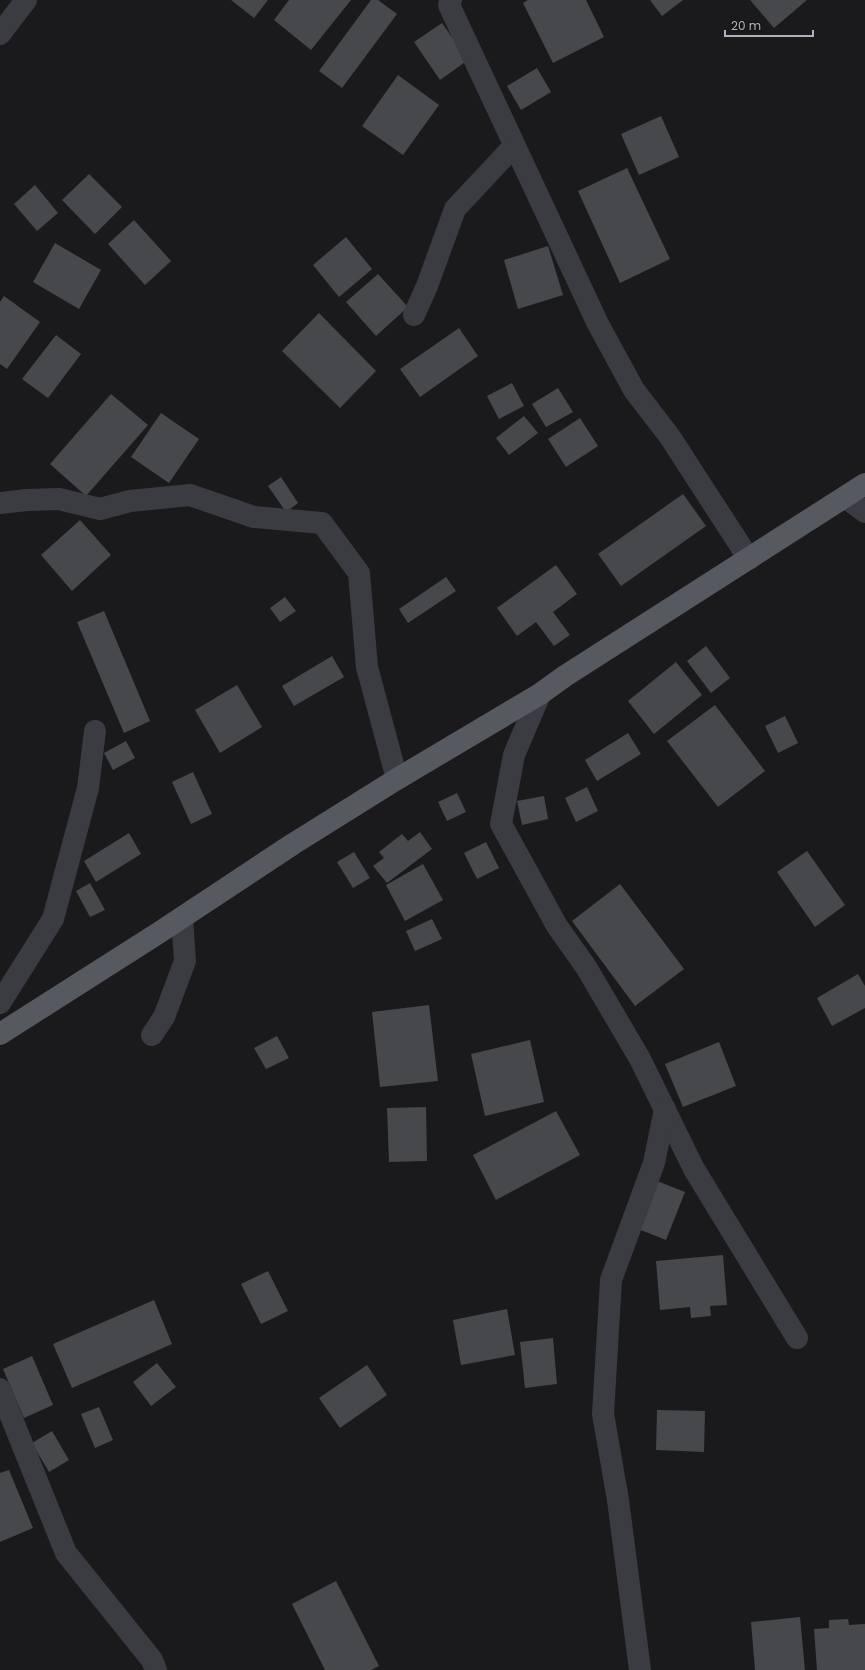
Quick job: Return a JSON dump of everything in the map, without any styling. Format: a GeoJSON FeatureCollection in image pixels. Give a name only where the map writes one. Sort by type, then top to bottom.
{"type":"FeatureCollection","features":[{"type":"Feature","properties":{"kind":"main road"},"geometry":{"type":"LineString","coordinates":[[0,1034],[182,918],[293,844],[397,779],[540,694],[565,676],[865,484]]}},
{"type":"Feature","properties":{"kind":"street"},"geometry":{"type":"LineString","coordinates":[[0,34],[26,0]]}},
{"type":"Feature","properties":{"kind":"street"},"geometry":{"type":"LineString","coordinates":[[448,2],[598,324],[634,390],[670,436],[749,558]]}},
{"type":"Feature","properties":{"kind":"street"},"geometry":{"type":"LineString","coordinates":[[414,315],[427,286],[455,209],[514,146]]}},
{"type":"Feature","properties":{"kind":"street"},"geometry":{"type":"LineString","coordinates":[[0,504],[27,500],[59,499],[100,509],[130,501],[190,495],[254,517],[322,523],[358,573],[367,667],[397,779]]}},
{"type":"Feature","properties":{"kind":"street"},"geometry":{"type":"LineString","coordinates":[[845,497],[865,512]]}},
{"type":"Feature","properties":{"kind":"street"},"geometry":{"type":"LineString","coordinates":[[540,694],[514,755],[501,824],[557,926],[586,967],[640,1059],[694,1169],[797,1338]]}},
{"type":"Feature","properties":{"kind":"street"},"geometry":{"type":"LineString","coordinates":[[0,1003],[53,919],[88,788],[95,731]]}},
{"type":"Feature","properties":{"kind":"street"},"geometry":{"type":"LineString","coordinates":[[152,1035],[164,1017],[185,961],[182,918]]}},
{"type":"Feature","properties":{"kind":"street"},"geometry":{"type":"LineString","coordinates":[[640,1670],[618,1500],[603,1414],[611,1280],[654,1163],[665,1109]]}},
{"type":"Feature","properties":{"kind":"street"},"geometry":{"type":"LineString","coordinates":[[0,1389],[66,1553],[152,1660],[156,1670]]}},
{"type":"Feature","properties":{"kind":"building"},"geometry":{"type":"Polygon","coordinates":[[[231,0],[268,0],[254,18],[231,0]]]}},
{"type":"Feature","properties":{"kind":"building"},"geometry":{"type":"Polygon","coordinates":[[[289,0],[351,0],[311,50],[274,20],[289,0]]]}},
{"type":"Feature","properties":{"kind":"building"},"geometry":{"type":"Polygon","coordinates":[[[371,0],[378,0],[397,14],[342,88],[319,71],[371,0]]]}},
{"type":"Feature","properties":{"kind":"building"},"geometry":{"type":"Polygon","coordinates":[[[528,0],[586,0],[604,37],[553,63],[523,3],[528,0]]]}},
{"type":"Feature","properties":{"kind":"building"},"geometry":{"type":"Polygon","coordinates":[[[650,0],[683,0],[662,16],[650,0]]]}},
{"type":"Feature","properties":{"kind":"building"},"geometry":{"type":"Polygon","coordinates":[[[750,0],[807,0],[774,28],[750,0]]]}},
{"type":"Feature","properties":{"kind":"building"},"geometry":{"type":"Polygon","coordinates":[[[442,23],[468,60],[440,80],[414,42],[442,23]]]}},
{"type":"Feature","properties":{"kind":"building"},"geometry":{"type":"Polygon","coordinates":[[[537,68],[551,92],[521,110],[507,86],[537,68]]]}},
{"type":"Feature","properties":{"kind":"building"},"geometry":{"type":"Polygon","coordinates":[[[398,75],[439,105],[403,155],[362,126],[398,75]]]}},
{"type":"Feature","properties":{"kind":"building"},"geometry":{"type":"Polygon","coordinates":[[[661,116],[679,157],[639,175],[621,134],[661,116]]]}},
{"type":"Feature","properties":{"kind":"building"},"geometry":{"type":"Polygon","coordinates":[[[627,168],[670,259],[620,283],[578,191],[627,168]]]}},
{"type":"Feature","properties":{"kind":"building"},"geometry":{"type":"Polygon","coordinates":[[[89,174],[122,207],[95,234],[62,200],[89,174]]]}},
{"type":"Feature","properties":{"kind":"building"},"geometry":{"type":"Polygon","coordinates":[[[35,185],[58,213],[37,231],[14,204],[35,185]]]}},
{"type":"Feature","properties":{"kind":"building"},"geometry":{"type":"Polygon","coordinates":[[[134,220],[171,261],[145,285],[108,244],[134,220]]]}},
{"type":"Feature","properties":{"kind":"building"},"geometry":{"type":"Polygon","coordinates":[[[346,237],[372,269],[339,297],[313,265],[346,237]]]}},
{"type":"Feature","properties":{"kind":"building"},"geometry":{"type":"Polygon","coordinates":[[[55,243],[101,270],[79,309],[33,282],[55,243]]]}},
{"type":"Feature","properties":{"kind":"building"},"geometry":{"type":"Polygon","coordinates":[[[548,246],[563,295],[518,309],[504,260],[548,246]]]}},
{"type":"Feature","properties":{"kind":"building"},"geometry":{"type":"Polygon","coordinates":[[[378,274],[408,307],[376,336],[346,302],[378,274]]]}},
{"type":"Feature","properties":{"kind":"building"},"geometry":{"type":"Polygon","coordinates":[[[4,296],[40,322],[7,369],[0,364],[0,302],[4,296]]]}},
{"type":"Feature","properties":{"kind":"building"},"geometry":{"type":"Polygon","coordinates":[[[319,313],[376,371],[340,408],[282,351],[319,313]]]}},
{"type":"Feature","properties":{"kind":"building"},"geometry":{"type":"Polygon","coordinates":[[[459,328],[478,356],[420,397],[400,369],[459,328]]]}},
{"type":"Feature","properties":{"kind":"building"},"geometry":{"type":"Polygon","coordinates":[[[56,335],[81,354],[48,398],[22,379],[56,335]]]}},
{"type":"Feature","properties":{"kind":"building"},"geometry":{"type":"Polygon","coordinates":[[[512,383],[524,406],[499,419],[487,396],[512,383]]]}},
{"type":"Feature","properties":{"kind":"building"},"geometry":{"type":"Polygon","coordinates":[[[558,388],[573,412],[546,427],[532,404],[558,388]]]}},
{"type":"Feature","properties":{"kind":"building"},"geometry":{"type":"Polygon","coordinates":[[[111,394],[148,425],[86,496],[50,464],[111,394]]]}},
{"type":"Feature","properties":{"kind":"building"},"geometry":{"type":"Polygon","coordinates":[[[161,413],[199,439],[169,483],[131,457],[161,413]]]}},
{"type":"Feature","properties":{"kind":"building"},"geometry":{"type":"Polygon","coordinates":[[[524,416],[538,433],[509,455],[496,438],[524,416]]]}},
{"type":"Feature","properties":{"kind":"building"},"geometry":{"type":"Polygon","coordinates":[[[580,418],[598,446],[566,467],[548,439],[580,418]]]}},
{"type":"Feature","properties":{"kind":"building"},"geometry":{"type":"Polygon","coordinates":[[[281,477],[298,503],[286,512],[268,486],[281,477]]]}},
{"type":"Feature","properties":{"kind":"building"},"geometry":{"type":"Polygon","coordinates":[[[683,494],[706,526],[621,586],[598,554],[683,494]]]}},
{"type":"Feature","properties":{"kind":"building"},"geometry":{"type":"Polygon","coordinates":[[[80,520],[111,555],[72,591],[41,555],[80,520]]]}},
{"type":"Feature","properties":{"kind":"building"},"geometry":{"type":"Polygon","coordinates":[[[556,565],[577,594],[553,612],[570,635],[554,646],[536,622],[517,636],[497,608],[556,565]]]}},
{"type":"Feature","properties":{"kind":"building"},"geometry":{"type":"Polygon","coordinates":[[[446,577],[456,591],[408,623],[399,609],[446,577]]]}},
{"type":"Feature","properties":{"kind":"building"},"geometry":{"type":"Polygon","coordinates":[[[285,597],[296,611],[280,622],[270,608],[285,597]]]}},
{"type":"Feature","properties":{"kind":"building"},"geometry":{"type":"Polygon","coordinates":[[[104,611],[150,721],[124,733],[77,622],[104,611]]]}},
{"type":"Feature","properties":{"kind":"building"},"geometry":{"type":"Polygon","coordinates":[[[706,646],[730,678],[711,693],[687,661],[706,646]]]}},
{"type":"Feature","properties":{"kind":"building"},"geometry":{"type":"Polygon","coordinates":[[[332,656],[344,677],[294,706],[282,686],[332,656]]]}},
{"type":"Feature","properties":{"kind":"building"},"geometry":{"type":"Polygon","coordinates":[[[676,662],[702,695],[654,734],[628,701],[676,662]]]}},
{"type":"Feature","properties":{"kind":"building"},"geometry":{"type":"Polygon","coordinates":[[[237,685],[262,727],[220,753],[195,710],[237,685]]]}},
{"type":"Feature","properties":{"kind":"building"},"geometry":{"type":"Polygon","coordinates":[[[715,705],[765,771],[718,807],[667,741],[715,705]]]}},
{"type":"Feature","properties":{"kind":"building"},"geometry":{"type":"Polygon","coordinates":[[[785,716],[798,743],[778,753],[765,726],[785,716]]]}},
{"type":"Feature","properties":{"kind":"building"},"geometry":{"type":"Polygon","coordinates":[[[628,733],[641,754],[597,781],[585,760],[628,733]]]}},
{"type":"Feature","properties":{"kind":"building"},"geometry":{"type":"Polygon","coordinates":[[[126,741],[135,758],[113,770],[104,753],[126,741]]]}},
{"type":"Feature","properties":{"kind":"building"},"geometry":{"type":"Polygon","coordinates":[[[193,772],[212,814],[191,824],[172,782],[193,772]]]}},
{"type":"Feature","properties":{"kind":"building"},"geometry":{"type":"Polygon","coordinates":[[[587,787],[598,811],[576,822],[565,798],[587,787]]]}},
{"type":"Feature","properties":{"kind":"building"},"geometry":{"type":"Polygon","coordinates":[[[457,793],[466,812],[447,821],[438,802],[457,793]]]}},
{"type":"Feature","properties":{"kind":"building"},"geometry":{"type":"Polygon","coordinates":[[[544,796],[548,819],[522,825],[517,801],[544,796]]]}},
{"type":"Feature","properties":{"kind":"building"},"geometry":{"type":"Polygon","coordinates":[[[420,832],[432,849],[387,883],[373,866],[384,858],[379,852],[402,834],[408,841],[420,832]]]}},
{"type":"Feature","properties":{"kind":"building"},"geometry":{"type":"Polygon","coordinates":[[[129,833],[141,854],[96,882],[84,861],[129,833]]]}},
{"type":"Feature","properties":{"kind":"building"},"geometry":{"type":"Polygon","coordinates":[[[486,842],[499,868],[477,879],[464,853],[486,842]]]}},
{"type":"Feature","properties":{"kind":"building"},"geometry":{"type":"Polygon","coordinates":[[[807,851],[845,905],[815,927],[777,872],[807,851]]]}},
{"type":"Feature","properties":{"kind":"building"},"geometry":{"type":"Polygon","coordinates":[[[354,852],[370,878],[353,888],[337,862],[354,852]]]}},
{"type":"Feature","properties":{"kind":"building"},"geometry":{"type":"Polygon","coordinates":[[[423,864],[443,900],[405,921],[386,885],[423,864]]]}},
{"type":"Feature","properties":{"kind":"building"},"geometry":{"type":"Polygon","coordinates":[[[90,883],[105,910],[90,917],[76,891],[90,883]]]}},
{"type":"Feature","properties":{"kind":"building"},"geometry":{"type":"Polygon","coordinates":[[[620,884],[684,969],[635,1006],[572,921],[620,884]]]}},
{"type":"Feature","properties":{"kind":"building"},"geometry":{"type":"Polygon","coordinates":[[[432,919],[442,939],[415,951],[406,931],[432,919]]]}},
{"type":"Feature","properties":{"kind":"building"},"geometry":{"type":"Polygon","coordinates":[[[858,974],[865,986],[865,1008],[832,1026],[817,998],[858,974]]]}},
{"type":"Feature","properties":{"kind":"building"},"geometry":{"type":"Polygon","coordinates":[[[429,1005],[438,1081],[380,1087],[372,1012],[429,1005]]]}},
{"type":"Feature","properties":{"kind":"building"},"geometry":{"type":"Polygon","coordinates":[[[277,1036],[289,1058],[266,1069],[254,1048],[277,1036]]]}},
{"type":"Feature","properties":{"kind":"building"},"geometry":{"type":"Polygon","coordinates":[[[530,1040],[544,1102],[485,1116],[471,1054],[530,1040]]]}},
{"type":"Feature","properties":{"kind":"building"},"geometry":{"type":"Polygon","coordinates":[[[719,1042],[736,1086],[683,1107],[665,1064],[719,1042]]]}},
{"type":"Feature","properties":{"kind":"building"},"geometry":{"type":"Polygon","coordinates":[[[426,1107],[427,1161],[389,1162],[387,1108],[426,1107]]]}},
{"type":"Feature","properties":{"kind":"building"},"geometry":{"type":"Polygon","coordinates":[[[556,1111],[580,1155],[496,1200],[473,1155],[556,1111]]]}},
{"type":"Feature","properties":{"kind":"building"},"geometry":{"type":"Polygon","coordinates":[[[657,1181],[685,1192],[666,1240],[638,1229],[657,1181]]]}},
{"type":"Feature","properties":{"kind":"building"},"geometry":{"type":"Polygon","coordinates":[[[723,1255],[727,1305],[710,1306],[711,1316],[691,1318],[690,1307],[660,1310],[656,1261],[723,1255]]]}},
{"type":"Feature","properties":{"kind":"building"},"geometry":{"type":"Polygon","coordinates":[[[268,1271],[288,1311],[261,1324],[241,1284],[268,1271]]]}},
{"type":"Feature","properties":{"kind":"building"},"geometry":{"type":"Polygon","coordinates":[[[154,1300],[172,1344],[72,1388],[53,1344],[154,1300]]]}},
{"type":"Feature","properties":{"kind":"building"},"geometry":{"type":"Polygon","coordinates":[[[507,1309],[515,1355],[461,1365],[453,1320],[507,1309]]]}},
{"type":"Feature","properties":{"kind":"building"},"geometry":{"type":"Polygon","coordinates":[[[553,1338],[557,1384],[525,1388],[520,1342],[553,1338]]]}},
{"type":"Feature","properties":{"kind":"building"},"geometry":{"type":"Polygon","coordinates":[[[32,1356],[53,1405],[24,1418],[3,1369],[32,1356]]]}},
{"type":"Feature","properties":{"kind":"building"},"geometry":{"type":"Polygon","coordinates":[[[157,1363],[176,1387],[151,1406],[133,1382],[157,1363]]]}},
{"type":"Feature","properties":{"kind":"building"},"geometry":{"type":"Polygon","coordinates":[[[367,1365],[387,1395],[340,1428],[319,1398],[367,1365]]]}},
{"type":"Feature","properties":{"kind":"building"},"geometry":{"type":"Polygon","coordinates":[[[99,1407],[113,1440],[95,1448],[81,1414],[99,1407]]]}},
{"type":"Feature","properties":{"kind":"building"},"geometry":{"type":"Polygon","coordinates":[[[657,1410],[705,1411],[704,1452],[656,1450],[657,1410]]]}},
{"type":"Feature","properties":{"kind":"building"},"geometry":{"type":"Polygon","coordinates":[[[52,1431],[69,1460],[49,1472],[32,1443],[52,1431]]]}},
{"type":"Feature","properties":{"kind":"building"},"geometry":{"type":"Polygon","coordinates":[[[9,1470],[33,1528],[0,1542],[0,1473],[9,1470]]]}},
{"type":"Feature","properties":{"kind":"building"},"geometry":{"type":"Polygon","coordinates":[[[336,1581],[379,1666],[371,1670],[325,1670],[292,1604],[336,1581]]]}},
{"type":"Feature","properties":{"kind":"building"},"geometry":{"type":"Polygon","coordinates":[[[800,1617],[805,1670],[755,1670],[751,1622],[800,1617]]]}},
{"type":"Feature","properties":{"kind":"building"},"geometry":{"type":"Polygon","coordinates":[[[848,1619],[849,1625],[865,1624],[865,1670],[817,1670],[814,1629],[829,1628],[829,1620],[848,1619]]]}}]}
